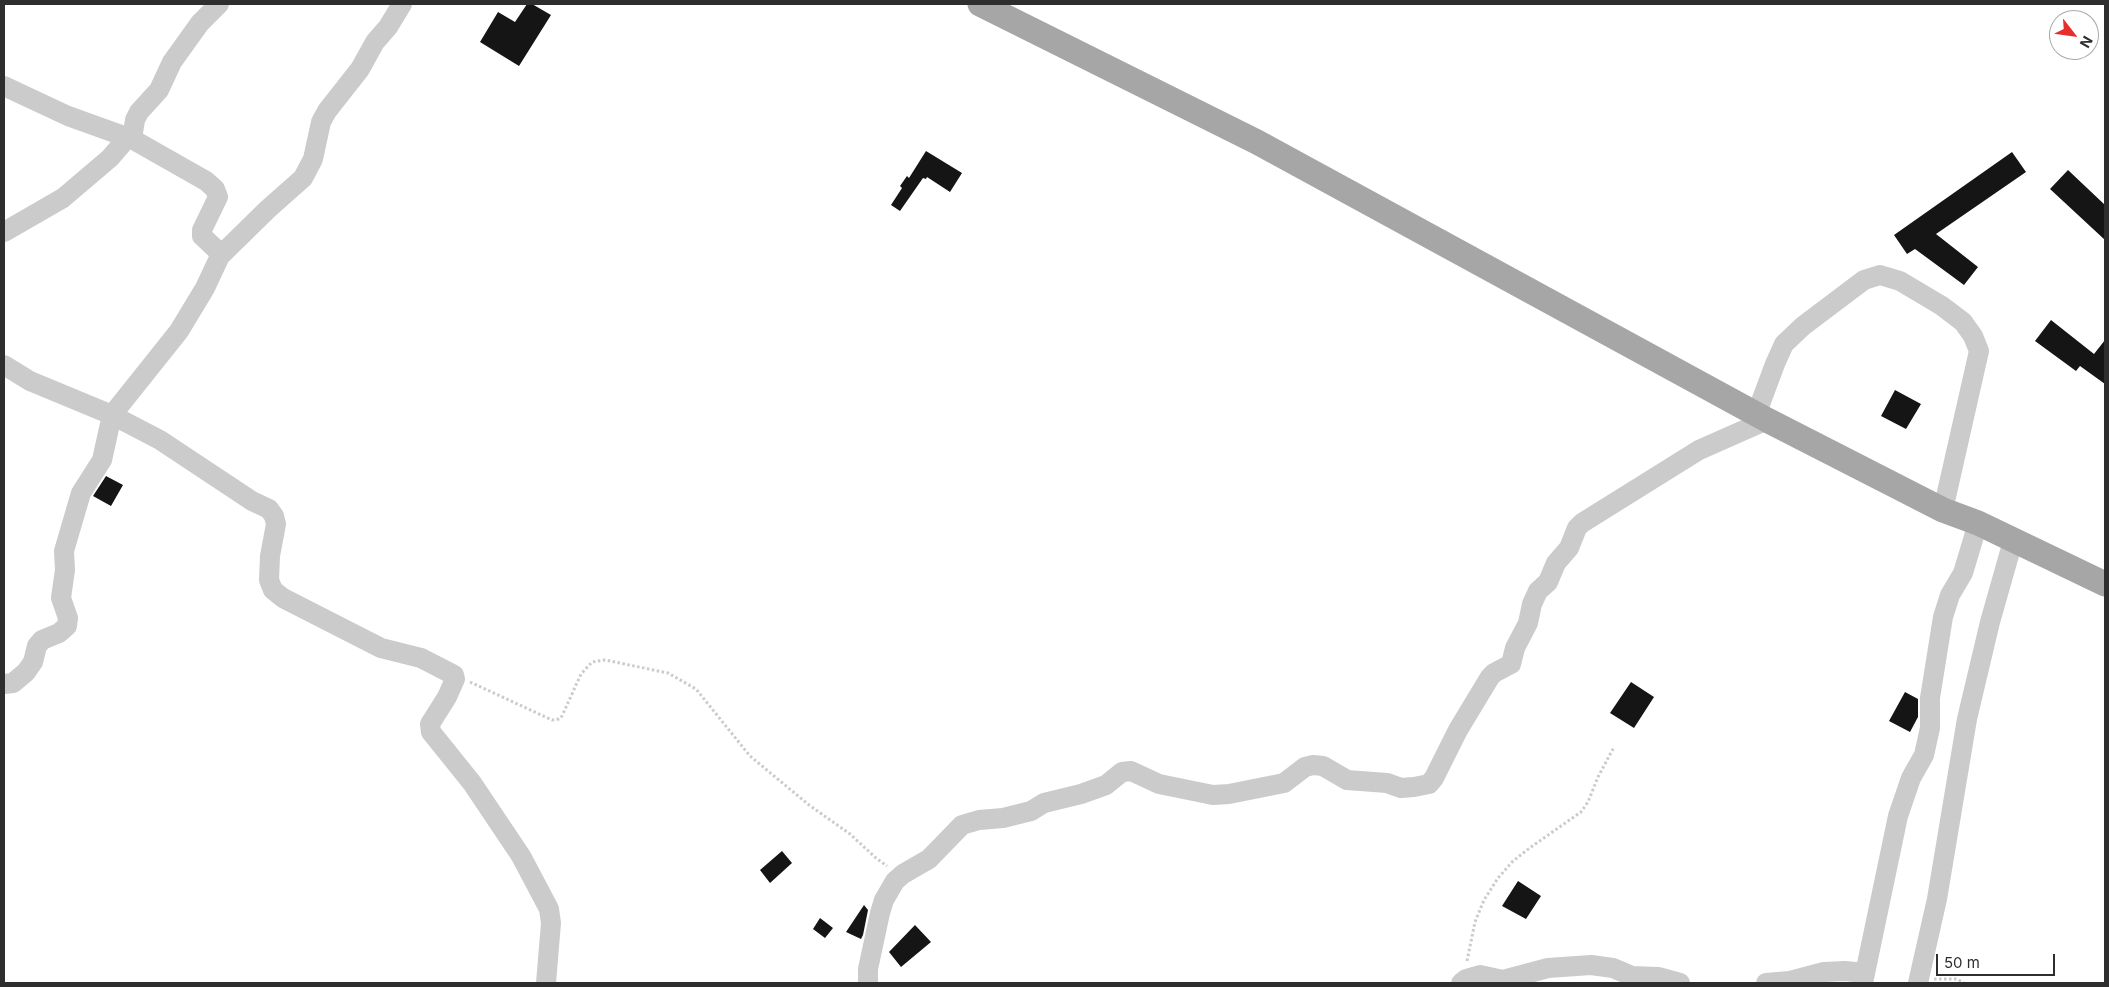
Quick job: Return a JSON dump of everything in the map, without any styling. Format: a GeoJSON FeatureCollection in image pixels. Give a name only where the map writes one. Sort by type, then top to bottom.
{"type":"FeatureCollection","features":[{"type":"Feature","properties":{"kind":"main road"},"geometry":{"type":"LineString","coordinates":[[980,4],[1257,142],[1762,418],[1942,510],[1978,523],[2105,584]]}},
{"type":"Feature","properties":{"kind":"street"},"geometry":{"type":"LineString","coordinates":[[4,232],[63,198],[110,158],[130,138],[139,112],[159,90],[172,62],[200,23],[219,4]]}},
{"type":"Feature","properties":{"kind":"street"},"geometry":{"type":"LineString","coordinates":[[4,684],[13,683],[26,672],[33,662],[37,646],[42,640],[59,633],[67,626],[68,618],[60,598],[65,570],[64,551],[81,493],[102,460],[112,415],[179,331],[205,288],[220,256],[303,178],[313,159],[322,122],[327,111],[360,68],[375,42],[388,27],[402,4]]}},
{"type":"Feature","properties":{"kind":"street"},"geometry":{"type":"LineString","coordinates":[[4,86],[68,116],[130,138],[190,171],[215,189],[218,198],[202,230],[202,236],[219,252],[220,256]]}},
{"type":"Feature","properties":{"kind":"street"},"geometry":{"type":"LineString","coordinates":[[868,983],[868,969],[884,900],[895,881],[903,874],[934,856],[962,825],[979,820],[1003,818],[1031,811],[1044,803],[1081,794],[1106,785],[1122,772],[1131,770],[1159,784],[1213,795],[1229,794],[1284,783],[1305,766],[1313,765],[1323,766],[1347,780],[1387,783],[1401,788],[1429,784],[1434,778],[1458,730],[1490,677],[1511,664],[1515,648],[1528,623],[1532,604],[1538,591],[1548,582],[1556,563],[1569,548],[1577,528],[1582,523],[1699,450],[1762,418],[1775,364],[1784,344],[1803,326],[1864,280],[1880,275],[1900,281],[1942,306],[1963,322],[1973,336],[1979,351],[1942,510]]}},
{"type":"Feature","properties":{"kind":"street"},"geometry":{"type":"LineString","coordinates":[[4,364],[30,381],[112,415],[160,440],[269,509],[274,516],[276,524],[270,556],[269,580],[274,590],[283,598],[381,648],[421,658],[454,675],[455,679],[447,697],[430,724],[431,732],[472,784],[520,856],[549,910],[551,923],[546,983]]}},
{"type":"Feature","properties":{"kind":"street"},"geometry":{"type":"LineString","coordinates":[[1766,983],[1790,981],[1824,972],[1846,970],[1864,978],[1898,816],[1911,778],[1924,755],[1930,728],[1930,698],[1943,617],[1950,595],[1963,573],[1978,523]]}},
{"type":"Feature","properties":{"kind":"street"},"geometry":{"type":"LineString","coordinates":[[1919,978],[1937,899],[1966,719],[1990,622],[2013,541]]}},
{"type":"Feature","properties":{"kind":"street"},"geometry":{"type":"LineString","coordinates":[[1463,981],[1480,975],[1503,980],[1548,968],[1592,965],[1613,968],[1632,976],[1658,977],[1680,983]]}},
{"type":"Feature","properties":{"kind":"path"},"geometry":{"type":"LineString","coordinates":[[454,675],[552,720],[559,720],[581,674],[592,662],[606,660],[668,674],[696,689],[750,756],[769,773],[850,834],[876,858],[903,874]]}},
{"type":"Feature","properties":{"kind":"path"},"geometry":{"type":"LineString","coordinates":[[1463,981],[1468,947],[1484,900],[1513,861],[1546,835],[1581,812],[1588,802],[1614,747]]}},
{"type":"Feature","properties":{"kind":"path"},"geometry":{"type":"LineString","coordinates":[[1919,978],[1936,980],[1956,979],[1964,983]]}},
{"type":"Feature","properties":{"kind":"building"},"geometry":{"type":"Polygon","coordinates":[[[527,4],[532,4],[551,15],[519,66],[480,42],[498,12],[515,22],[527,4]]]}},
{"type":"Feature","properties":{"kind":"building"},"geometry":{"type":"Polygon","coordinates":[[[926,151],[962,173],[950,192],[927,177],[926,179],[923,178],[900,211],[891,205],[902,188],[900,186],[907,176],[909,178],[926,151]]]}},
{"type":"Feature","properties":{"kind":"building"},"geometry":{"type":"Polygon","coordinates":[[[2012,152],[2026,172],[1936,234],[1978,267],[1964,285],[1915,249],[1907,254],[1894,235],[2012,152]]]}},
{"type":"Feature","properties":{"kind":"building"},"geometry":{"type":"Polygon","coordinates":[[[2068,170],[2105,205],[2105,240],[2050,189],[2068,170]]]}},
{"type":"Feature","properties":{"kind":"building"},"geometry":{"type":"Polygon","coordinates":[[[2051,320],[2094,354],[2105,340],[2105,384],[2080,366],[2076,371],[2035,341],[2051,320]]]}},
{"type":"Feature","properties":{"kind":"building"},"geometry":{"type":"Polygon","coordinates":[[[1895,390],[1921,404],[1906,429],[1881,416],[1895,390]]]}},
{"type":"Feature","properties":{"kind":"building"},"geometry":{"type":"Polygon","coordinates":[[[106,476],[123,485],[111,506],[93,496],[106,476]]]}},
{"type":"Feature","properties":{"kind":"building"},"geometry":{"type":"Polygon","coordinates":[[[1631,682],[1654,697],[1634,728],[1610,713],[1631,682]]]}},
{"type":"Feature","properties":{"kind":"building"},"geometry":{"type":"Polygon","coordinates":[[[1905,692],[1918,699],[1918,717],[1910,732],[1889,721],[1905,692]]]}},
{"type":"Feature","properties":{"kind":"building"},"geometry":{"type":"Polygon","coordinates":[[[782,851],[792,863],[770,883],[760,870],[782,851]]]}},
{"type":"Feature","properties":{"kind":"building"},"geometry":{"type":"Polygon","coordinates":[[[1518,881],[1541,896],[1526,919],[1502,906],[1518,881]]]}},
{"type":"Feature","properties":{"kind":"building"},"geometry":{"type":"Polygon","coordinates":[[[864,905],[868,910],[861,939],[846,932],[864,905]]]}},
{"type":"Feature","properties":{"kind":"building"},"geometry":{"type":"Polygon","coordinates":[[[820,918],[833,928],[825,938],[813,929],[820,918]]]}},
{"type":"Feature","properties":{"kind":"building"},"geometry":{"type":"Polygon","coordinates":[[[915,925],[931,942],[901,967],[889,952],[915,925]]]}}]}
